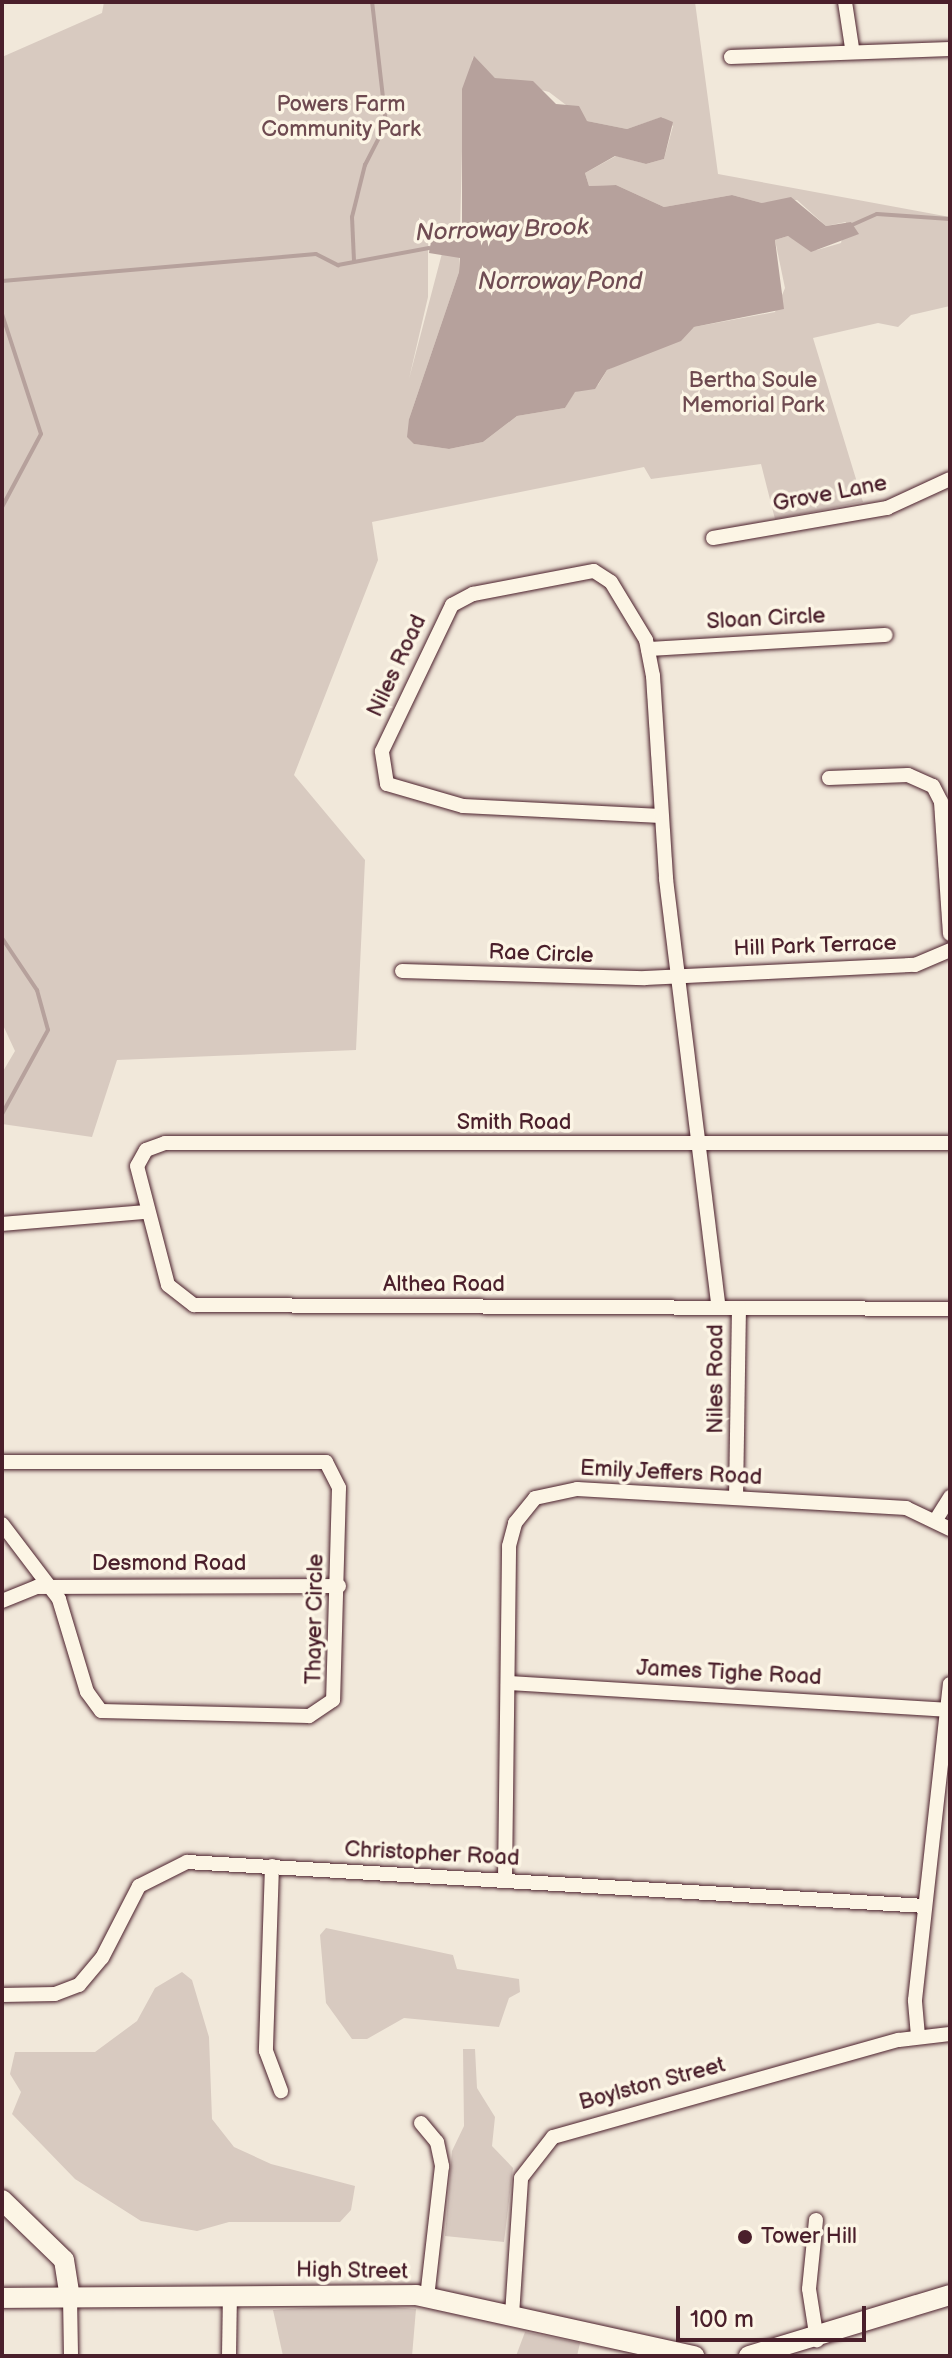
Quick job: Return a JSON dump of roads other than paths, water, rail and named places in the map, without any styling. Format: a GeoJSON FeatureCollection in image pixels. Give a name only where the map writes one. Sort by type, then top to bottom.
{"type":"FeatureCollection","features":[{"type":"Feature","properties":{"kind":"main road"},"geometry":{"type":"LineString","coordinates":[[2,2200],[64,2260],[70,2297]]}},
{"type":"Feature","properties":{"kind":"main road","name":"High Street"},"geometry":{"type":"LineString","coordinates":[[2,2298],[230,2294],[427,2297],[512,2315],[653,2352],[694,2356]]}},
{"type":"Feature","properties":{"kind":"main road"},"geometry":{"type":"LineString","coordinates":[[749,2356],[788,2352],[950,2295]]}},
{"type":"Feature","properties":{"kind":"street"},"geometry":{"type":"LineString","coordinates":[[845,2],[852,48]]}},
{"type":"Feature","properties":{"kind":"street"},"geometry":{"type":"LineString","coordinates":[[731,57],[852,48],[950,49]]}},
{"type":"Feature","properties":{"kind":"street","name":"Grove Lane"},"geometry":{"type":"LineString","coordinates":[[713,538],[887,508],[950,479]]}},
{"type":"Feature","properties":{"kind":"street","name":"Niles Road"},"geometry":{"type":"LineString","coordinates":[[661,816],[453,804],[392,788],[380,765],[441,623],[466,596],[594,571],[611,582],[648,649],[661,816],[678,974],[703,1143],[719,1308]]}},
{"type":"Feature","properties":{"kind":"street","name":"Sloan Circle"},"geometry":{"type":"LineString","coordinates":[[648,649],[886,635]]}},
{"type":"Feature","properties":{"kind":"street"},"geometry":{"type":"LineString","coordinates":[[829,778],[908,775],[933,786],[941,802],[950,934]]}},
{"type":"Feature","properties":{"kind":"street","name":"Hill Park Terrace"},"geometry":{"type":"LineString","coordinates":[[678,974],[915,965],[950,950]]}},
{"type":"Feature","properties":{"kind":"street","name":"Rae Circle"},"geometry":{"type":"LineString","coordinates":[[402,971],[678,974]]}},
{"type":"Feature","properties":{"kind":"street","name":"Smith Road"},"geometry":{"type":"LineString","coordinates":[[146,1212],[138,1161],[165,1143],[950,1143]]}},
{"type":"Feature","properties":{"kind":"street"},"geometry":{"type":"LineString","coordinates":[[2,1224],[146,1212]]}},
{"type":"Feature","properties":{"kind":"street","name":"Althea Road"},"geometry":{"type":"LineString","coordinates":[[146,1212],[170,1289],[194,1305],[950,1309]]}},
{"type":"Feature","properties":{"kind":"street","name":"Niles Road"},"geometry":{"type":"LineString","coordinates":[[736,1498],[739,1308]]}},
{"type":"Feature","properties":{"kind":"street","name":"Thayer Circle"},"geometry":{"type":"LineString","coordinates":[[2,1462],[319,1459],[339,1482],[336,1695],[320,1713],[302,1716],[101,1711],[87,1692],[66,1615],[50,1587],[2,1524]]}},
{"type":"Feature","properties":{"kind":"street","name":"Emily Jeffers Road"},"geometry":{"type":"LineString","coordinates":[[505,1880],[510,1538],[529,1503],[568,1489],[906,1508],[937,1518],[950,1529]]}},
{"type":"Feature","properties":{"kind":"street"},"geometry":{"type":"LineString","coordinates":[[937,1518],[950,1497]]}},
{"type":"Feature","properties":{"kind":"street","name":"Desmond Road"},"geometry":{"type":"LineString","coordinates":[[2,1601],[50,1587],[339,1586]]}},
{"type":"Feature","properties":{"kind":"street","name":"James Tighe Road"},"geometry":{"type":"LineString","coordinates":[[508,1683],[947,1710]]}},
{"type":"Feature","properties":{"kind":"street"},"geometry":{"type":"LineString","coordinates":[[918,2036],[925,1906],[950,1684]]}},
{"type":"Feature","properties":{"kind":"street","name":"Christopher Road"},"geometry":{"type":"LineString","coordinates":[[2,1995],[55,1994],[86,1979],[134,1892],[164,1868],[187,1862],[925,1906]]}},
{"type":"Feature","properties":{"kind":"street"},"geometry":{"type":"LineString","coordinates":[[272,1866],[266,2051],[281,2091]]}},
{"type":"Feature","properties":{"kind":"street","name":"Boylston Street"},"geometry":{"type":"LineString","coordinates":[[512,2315],[521,2178],[553,2137],[918,2036],[950,2034]]}},
{"type":"Feature","properties":{"kind":"street"},"geometry":{"type":"LineString","coordinates":[[421,2123],[437,2142],[442,2166],[427,2297]]}},
{"type":"Feature","properties":{"kind":"street"},"geometry":{"type":"LineString","coordinates":[[816,2220],[809,2289],[817,2340]]}},
{"type":"Feature","properties":{"kind":"street"},"geometry":{"type":"LineString","coordinates":[[229,2356],[230,2294]]}},
{"type":"Feature","properties":{"kind":"street"},"geometry":{"type":"LineString","coordinates":[[70,2297],[71,2356]]}},
{"type":"Feature","properties":{"kind":"water","name":"Norroway Pond"},"geometry":{"type":"Polygon","coordinates":[[[474,56],[495,78],[533,81],[556,104],[579,106],[587,121],[627,129],[661,117],[673,122],[664,159],[646,164],[615,156],[585,173],[589,186],[616,185],[664,207],[732,195],[762,203],[791,197],[826,226],[851,222],[859,234],[811,252],[788,236],[775,240],[784,309],[694,327],[681,341],[607,370],[595,389],[575,392],[565,408],[517,416],[483,442],[449,449],[414,444],[407,437],[409,419],[459,272],[460,258],[429,253],[431,238],[462,239],[462,89],[474,56]]]}},
{"type":"Feature","properties":{"kind":"waterway"},"geometry":{"type":"LineString","coordinates":[[354,261],[352,217],[365,165],[386,124],[372,2]]}},
{"type":"Feature","properties":{"kind":"waterway","name":"Norroway Brook"},"geometry":{"type":"LineString","coordinates":[[852,225],[877,214],[950,219]]}},
{"type":"Feature","properties":{"kind":"waterway","name":"Norroway Brook"},"geometry":{"type":"LineString","coordinates":[[2,281],[316,254],[338,265],[434,247]]}},
{"type":"Feature","properties":{"kind":"waterway"},"geometry":{"type":"LineString","coordinates":[[2,314],[41,434],[2,507]]}},
{"type":"Feature","properties":{"kind":"waterway"},"geometry":{"type":"LineString","coordinates":[[2,938],[37,990],[48,1030],[2,1114]]}},
{"type":"Feature","properties":{"kind":"place","name":"Tower Hill"},"geometry":{"type":"Point","coordinates":[745,2237]}},
{"type":"Feature","properties":{"kind":"park label","name":"Powers Farm Community Park"},"geometry":{"type":"Point","coordinates":[341,116]}},
{"type":"Feature","properties":{"kind":"park label","name":"Bertha Soule Memorial Park"},"geometry":{"type":"Point","coordinates":[753,392]}}]}
